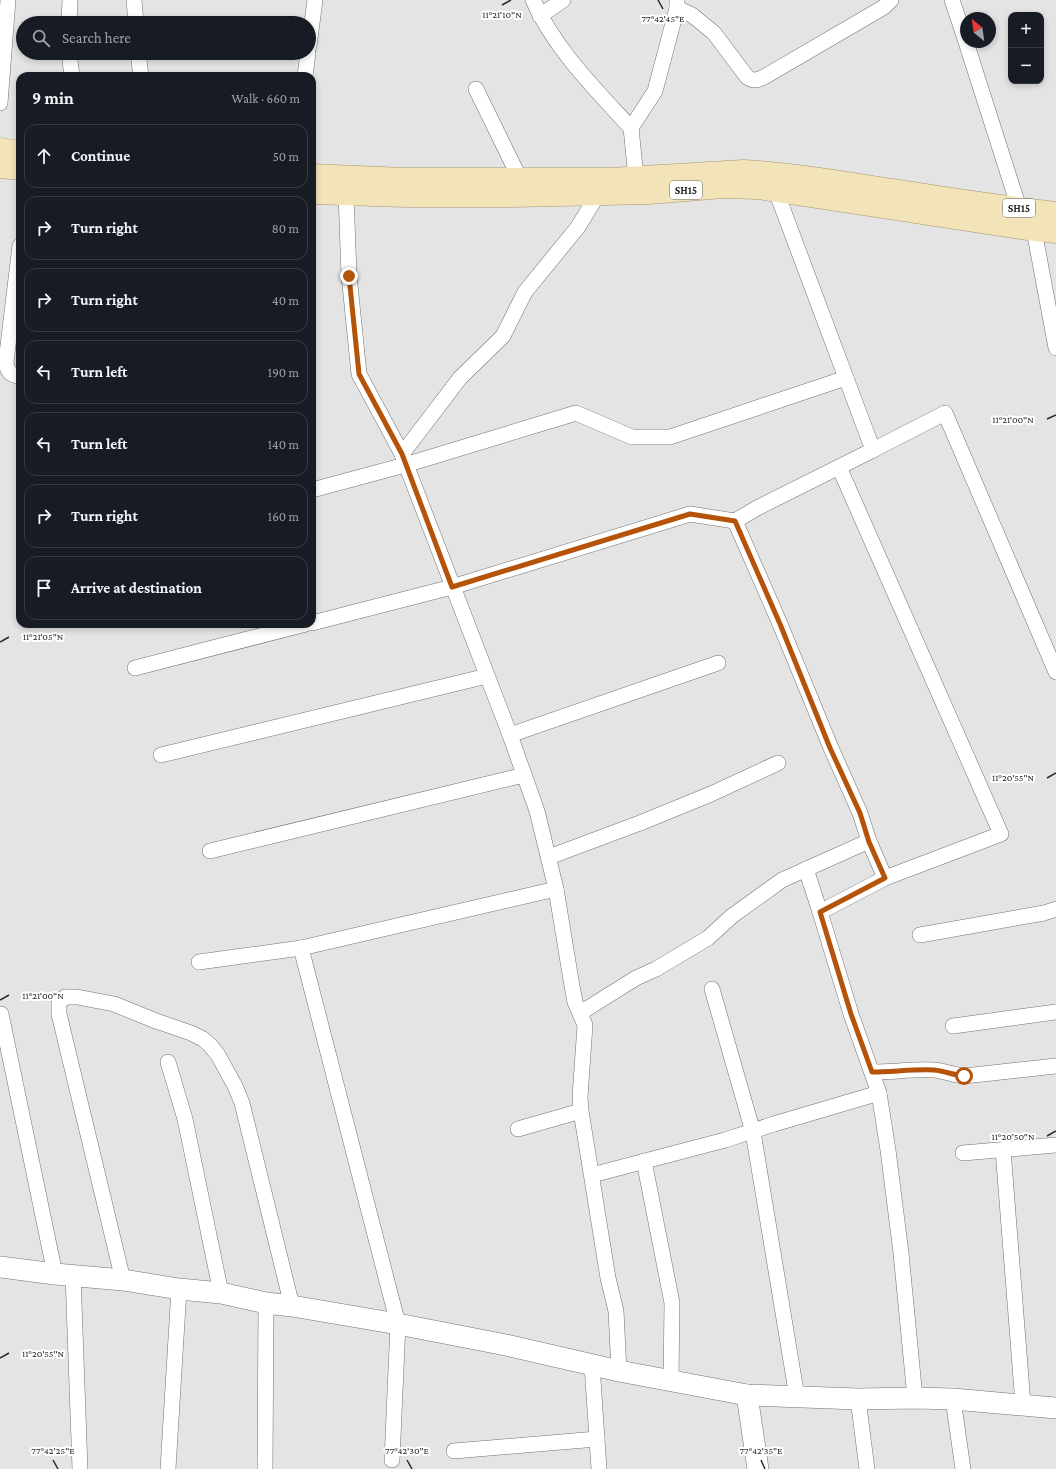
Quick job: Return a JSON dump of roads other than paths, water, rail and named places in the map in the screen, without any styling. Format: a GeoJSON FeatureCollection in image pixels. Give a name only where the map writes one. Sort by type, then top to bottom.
{"type":"FeatureCollection","features":[{"type":"Feature","properties":{"kind":"main road"},"geometry":{"type":"LineString","coordinates":[[0,149],[16,151]]}},
{"type":"Feature","properties":{"kind":"main road"},"geometry":{"type":"LineString","coordinates":[[0,167],[16,169]]}},
{"type":"Feature","properties":{"kind":"main road","name":"SH15"},"geometry":{"type":"LineString","coordinates":[[316,175],[405,179],[611,179],[743,171],[804,177],[1056,212]]}},
{"type":"Feature","properties":{"kind":"main road","name":"SH15"},"geometry":{"type":"LineString","coordinates":[[316,194],[414,196],[598,194],[649,193],[723,187],[758,188],[1034,230],[1056,232]]}},
{"type":"Feature","properties":{"kind":"street"},"geometry":{"type":"LineString","coordinates":[[0,103],[8,0]]}},
{"type":"Feature","properties":{"kind":"street"},"geometry":{"type":"LineString","coordinates":[[69,16],[70,0]]}},
{"type":"Feature","properties":{"kind":"street"},"geometry":{"type":"LineString","coordinates":[[134,0],[135,16]]}},
{"type":"Feature","properties":{"kind":"street"},"geometry":{"type":"LineString","coordinates":[[313,16],[315,0]]}},
{"type":"Feature","properties":{"kind":"street"},"geometry":{"type":"LineString","coordinates":[[533,0],[540,16],[582,76],[630,128],[636,177]]}},
{"type":"Feature","properties":{"kind":"street"},"geometry":{"type":"LineString","coordinates":[[540,16],[563,0]]}},
{"type":"Feature","properties":{"kind":"street"},"geometry":{"type":"LineString","coordinates":[[952,0],[960,24]]}},
{"type":"Feature","properties":{"kind":"street"},"geometry":{"type":"LineString","coordinates":[[630,128],[655,91],[677,4],[714,33],[747,77],[752,80],[756,80],[764,77],[884,2]]}},
{"type":"Feature","properties":{"kind":"street"},"geometry":{"type":"LineString","coordinates":[[968,48],[1019,208]]}},
{"type":"Feature","properties":{"kind":"street"},"geometry":{"type":"LineString","coordinates":[[70,60],[71,72]]}},
{"type":"Feature","properties":{"kind":"street"},"geometry":{"type":"LineString","coordinates":[[139,60],[140,72]]}},
{"type":"Feature","properties":{"kind":"street"},"geometry":{"type":"LineString","coordinates":[[306,72],[307,60]]}},
{"type":"Feature","properties":{"kind":"street"},"geometry":{"type":"LineString","coordinates":[[476,89],[520,179]]}},
{"type":"Feature","properties":{"kind":"street"},"geometry":{"type":"LineString","coordinates":[[776,191],[789,230],[873,450]]}},
{"type":"Feature","properties":{"kind":"street"},"geometry":{"type":"LineString","coordinates":[[346,194],[349,276],[359,374],[404,460],[510,735],[537,810],[550,857],[572,986],[585,1025],[580,1097],[581,1111],[608,1278],[616,1311],[619,1371]]}},
{"type":"Feature","properties":{"kind":"street"},"geometry":{"type":"LineString","coordinates":[[404,460],[460,378],[503,336],[525,292],[578,227],[598,194]]}},
{"type":"Feature","properties":{"kind":"street"},"geometry":{"type":"LineString","coordinates":[[1034,230],[1056,348]]}},
{"type":"Feature","properties":{"kind":"street"},"geometry":{"type":"LineString","coordinates":[[16,301],[6,362],[9,373],[16,376]]}},
{"type":"Feature","properties":{"kind":"street"},"geometry":{"type":"LineString","coordinates":[[316,489],[404,460],[576,413],[632,437],[670,437],[846,378]]}},
{"type":"Feature","properties":{"kind":"street"},"geometry":{"type":"LineString","coordinates":[[316,622],[452,587],[690,514],[735,521],[757,508],[945,413],[1056,672]]}},
{"type":"Feature","properties":{"kind":"street"},"geometry":{"type":"LineString","coordinates":[[820,912],[885,878],[1001,834],[839,467]]}},
{"type":"Feature","properties":{"kind":"street"},"geometry":{"type":"LineString","coordinates":[[735,521],[780,624],[830,748],[860,813],[869,842],[885,878]]}},
{"type":"Feature","properties":{"kind":"street"},"geometry":{"type":"LineString","coordinates":[[135,668],[290,628]]}},
{"type":"Feature","properties":{"kind":"street"},"geometry":{"type":"LineString","coordinates":[[510,735],[718,663]]}},
{"type":"Feature","properties":{"kind":"street"},"geometry":{"type":"LineString","coordinates":[[161,755],[487,676]]}},
{"type":"Feature","properties":{"kind":"street"},"geometry":{"type":"LineString","coordinates":[[550,857],[711,794],[778,763]]}},
{"type":"Feature","properties":{"kind":"street"},"geometry":{"type":"LineString","coordinates":[[210,851],[524,775]]}},
{"type":"Feature","properties":{"kind":"street"},"geometry":{"type":"LineString","coordinates":[[580,1013],[636,978],[656,969],[708,938],[732,916],[782,880],[869,842]]}},
{"type":"Feature","properties":{"kind":"street"},"geometry":{"type":"LineString","coordinates":[[806,869],[851,1014],[879,1093],[900,1245],[915,1398]]}},
{"type":"Feature","properties":{"kind":"street"},"geometry":{"type":"LineString","coordinates":[[198,962],[301,948],[556,890]]}},
{"type":"Feature","properties":{"kind":"street"},"geometry":{"type":"LineString","coordinates":[[920,935],[1044,913],[1056,909]]}},
{"type":"Feature","properties":{"kind":"street"},"geometry":{"type":"LineString","coordinates":[[301,948],[398,1324],[392,1460]]}},
{"type":"Feature","properties":{"kind":"street"},"geometry":{"type":"LineString","coordinates":[[712,988],[753,1132],[797,1397]]}},
{"type":"Feature","properties":{"kind":"street"},"geometry":{"type":"LineString","coordinates":[[123,1280],[60,1014],[59,1002],[65,997],[77,997],[114,1004],[191,1033],[210,1045],[218,1055],[235,1086],[242,1103],[292,1306]]}},
{"type":"Feature","properties":{"kind":"street"},"geometry":{"type":"LineString","coordinates":[[953,1026],[1056,1012]]}},
{"type":"Feature","properties":{"kind":"street"},"geometry":{"type":"LineString","coordinates":[[1,1014],[64,1275],[80,1469]]}},
{"type":"Feature","properties":{"kind":"street"},"geometry":{"type":"LineString","coordinates":[[168,1062],[185,1119],[221,1292]]}},
{"type":"Feature","properties":{"kind":"street"},"geometry":{"type":"LineString","coordinates":[[872,1072],[933,1070],[946,1071],[954,1075],[964,1076],[1056,1066]]}},
{"type":"Feature","properties":{"kind":"street"},"geometry":{"type":"LineString","coordinates":[[592,1175],[753,1132],[774,1124],[879,1093]]}},
{"type":"Feature","properties":{"kind":"street"},"geometry":{"type":"LineString","coordinates":[[518,1129],[581,1111]]}},
{"type":"Feature","properties":{"kind":"street"},"geometry":{"type":"LineString","coordinates":[[963,1153],[1056,1145]]}},
{"type":"Feature","properties":{"kind":"street"},"geometry":{"type":"LineString","coordinates":[[1003,1150],[1023,1404]]}},
{"type":"Feature","properties":{"kind":"street"},"geometry":{"type":"LineString","coordinates":[[644,1161],[672,1303],[671,1381]]}},
{"type":"Feature","properties":{"kind":"street"},"geometry":{"type":"LineString","coordinates":[[0,1267],[64,1275],[123,1280],[180,1289],[221,1292],[266,1303],[398,1324],[506,1345],[619,1371],[747,1395],[858,1399],[953,1399],[1056,1408]]}},
{"type":"Feature","properties":{"kind":"street"},"geometry":{"type":"LineString","coordinates":[[168,1469],[180,1289]]}},
{"type":"Feature","properties":{"kind":"street"},"geometry":{"type":"LineString","coordinates":[[265,1469],[266,1303]]}},
{"type":"Feature","properties":{"kind":"street"},"geometry":{"type":"LineString","coordinates":[[592,1365],[599,1469]]}},
{"type":"Feature","properties":{"kind":"street"},"geometry":{"type":"LineString","coordinates":[[747,1395],[758,1469]]}},
{"type":"Feature","properties":{"kind":"street"},"geometry":{"type":"LineString","coordinates":[[858,1399],[867,1469]]}},
{"type":"Feature","properties":{"kind":"street"},"geometry":{"type":"LineString","coordinates":[[953,1399],[963,1469]]}},
{"type":"Feature","properties":{"kind":"street"},"geometry":{"type":"LineString","coordinates":[[454,1451],[597,1439]]}}]}
